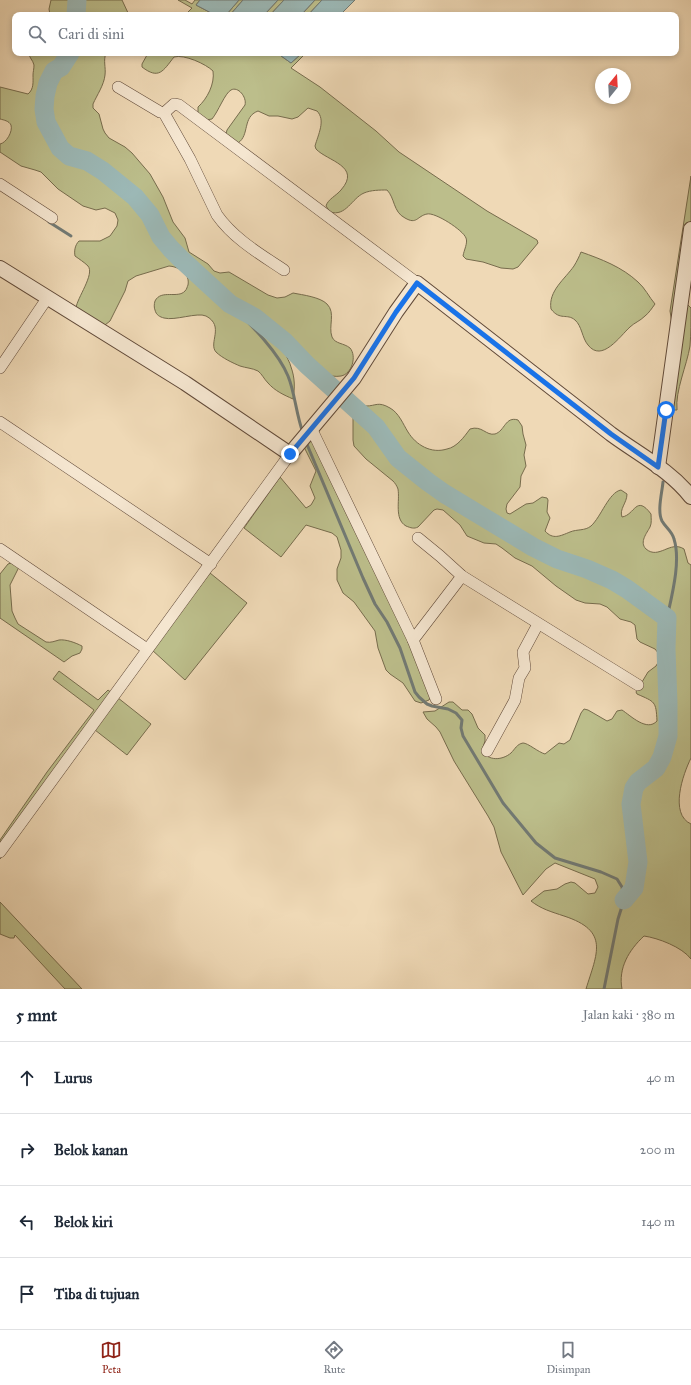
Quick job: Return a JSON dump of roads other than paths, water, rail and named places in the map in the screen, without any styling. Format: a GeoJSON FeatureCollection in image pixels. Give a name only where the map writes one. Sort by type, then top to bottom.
{"type":"FeatureCollection","features":[{"type":"Feature","properties":{"kind":"street"},"geometry":{"type":"LineString","coordinates":[[118,87],[164,113],[190,159],[217,215],[222,222],[238,238],[284,270]]}},
{"type":"Feature","properties":{"kind":"street"},"geometry":{"type":"LineString","coordinates":[[164,113],[174,104],[179,105],[417,283],[611,434],[658,467],[679,484],[691,497]]}},
{"type":"Feature","properties":{"kind":"street"},"geometry":{"type":"LineString","coordinates":[[0,184],[52,218]]}},
{"type":"Feature","properties":{"kind":"street"},"geometry":{"type":"LineString","coordinates":[[658,467],[691,229]]}},
{"type":"Feature","properties":{"kind":"street"},"geometry":{"type":"LineString","coordinates":[[0,268],[185,383],[290,454]]}},
{"type":"Feature","properties":{"kind":"street"},"geometry":{"type":"LineString","coordinates":[[0,852],[290,454],[354,378],[396,312],[417,283]]}},
{"type":"Feature","properties":{"kind":"street"},"geometry":{"type":"LineString","coordinates":[[0,368],[48,298]]}},
{"type":"Feature","properties":{"kind":"street"},"geometry":{"type":"LineString","coordinates":[[0,422],[211,564]]}},
{"type":"Feature","properties":{"kind":"street"},"geometry":{"type":"LineString","coordinates":[[306,434],[412,640],[436,699]]}},
{"type":"Feature","properties":{"kind":"street"},"geometry":{"type":"LineString","coordinates":[[418,538],[462,576],[638,685]]}},
{"type":"Feature","properties":{"kind":"street"},"geometry":{"type":"LineString","coordinates":[[0,549],[147,649]]}},
{"type":"Feature","properties":{"kind":"street"},"geometry":{"type":"LineString","coordinates":[[412,640],[462,576]]}},
{"type":"Feature","properties":{"kind":"street"},"geometry":{"type":"LineString","coordinates":[[487,750],[515,700],[519,678],[525,668],[523,652],[538,624]]}},
{"type":"Feature","properties":{"kind":"water"},"geometry":{"type":"Polygon","coordinates":[[[200,0],[239,0],[229,12],[209,12],[196,5],[200,0]]]}},
{"type":"Feature","properties":{"kind":"water"},"geometry":{"type":"Polygon","coordinates":[[[243,0],[278,0],[267,12],[233,12],[243,0]]]}},
{"type":"Feature","properties":{"kind":"water"},"geometry":{"type":"Polygon","coordinates":[[[284,0],[315,0],[304,12],[273,12],[284,0]]]}},
{"type":"Feature","properties":{"kind":"water"},"geometry":{"type":"Polygon","coordinates":[[[322,0],[355,0],[343,12],[311,12],[322,0]]]}},
{"type":"Feature","properties":{"kind":"water"},"geometry":{"type":"Polygon","coordinates":[[[281,56],[299,56],[291,63],[281,56]]]}},
{"type":"Feature","properties":{"kind":"waterway"},"geometry":{"type":"LineString","coordinates":[[76,12],[77,0]]}},
{"type":"Feature","properties":{"kind":"waterway"},"geometry":{"type":"LineString","coordinates":[[68,56],[61,67],[54,71],[48,83],[45,96],[44,109],[46,122],[60,148],[69,156],[87,161],[103,171],[135,197],[150,215],[161,237],[181,259],[230,304],[254,317],[285,342],[307,365],[376,427],[398,458],[428,482],[445,494],[533,547],[557,559],[587,569],[612,580],[667,618],[666,649],[668,736],[662,757],[656,768],[638,782],[634,788],[631,804],[638,862],[634,888],[624,900]]}},
{"type":"Feature","properties":{"kind":"waterway"},"geometry":{"type":"LineString","coordinates":[[49,222],[71,236]]}},
{"type":"Feature","properties":{"kind":"waterway"},"geometry":{"type":"LineString","coordinates":[[230,304],[270,347],[283,367],[288,376],[303,433]]}},
{"type":"Feature","properties":{"kind":"waterway"},"geometry":{"type":"LineString","coordinates":[[306,442],[363,578],[375,604],[387,622],[400,648],[415,692],[427,704],[448,709],[456,713],[462,720],[461,728],[463,736],[503,803],[536,843],[555,858],[601,872],[617,879],[622,887],[624,900],[618,919],[604,989]]}},
{"type":"Feature","properties":{"kind":"waterway"},"geometry":{"type":"LineString","coordinates":[[663,482],[660,512],[662,521],[673,536],[677,557],[675,578],[667,618]]}}]}
